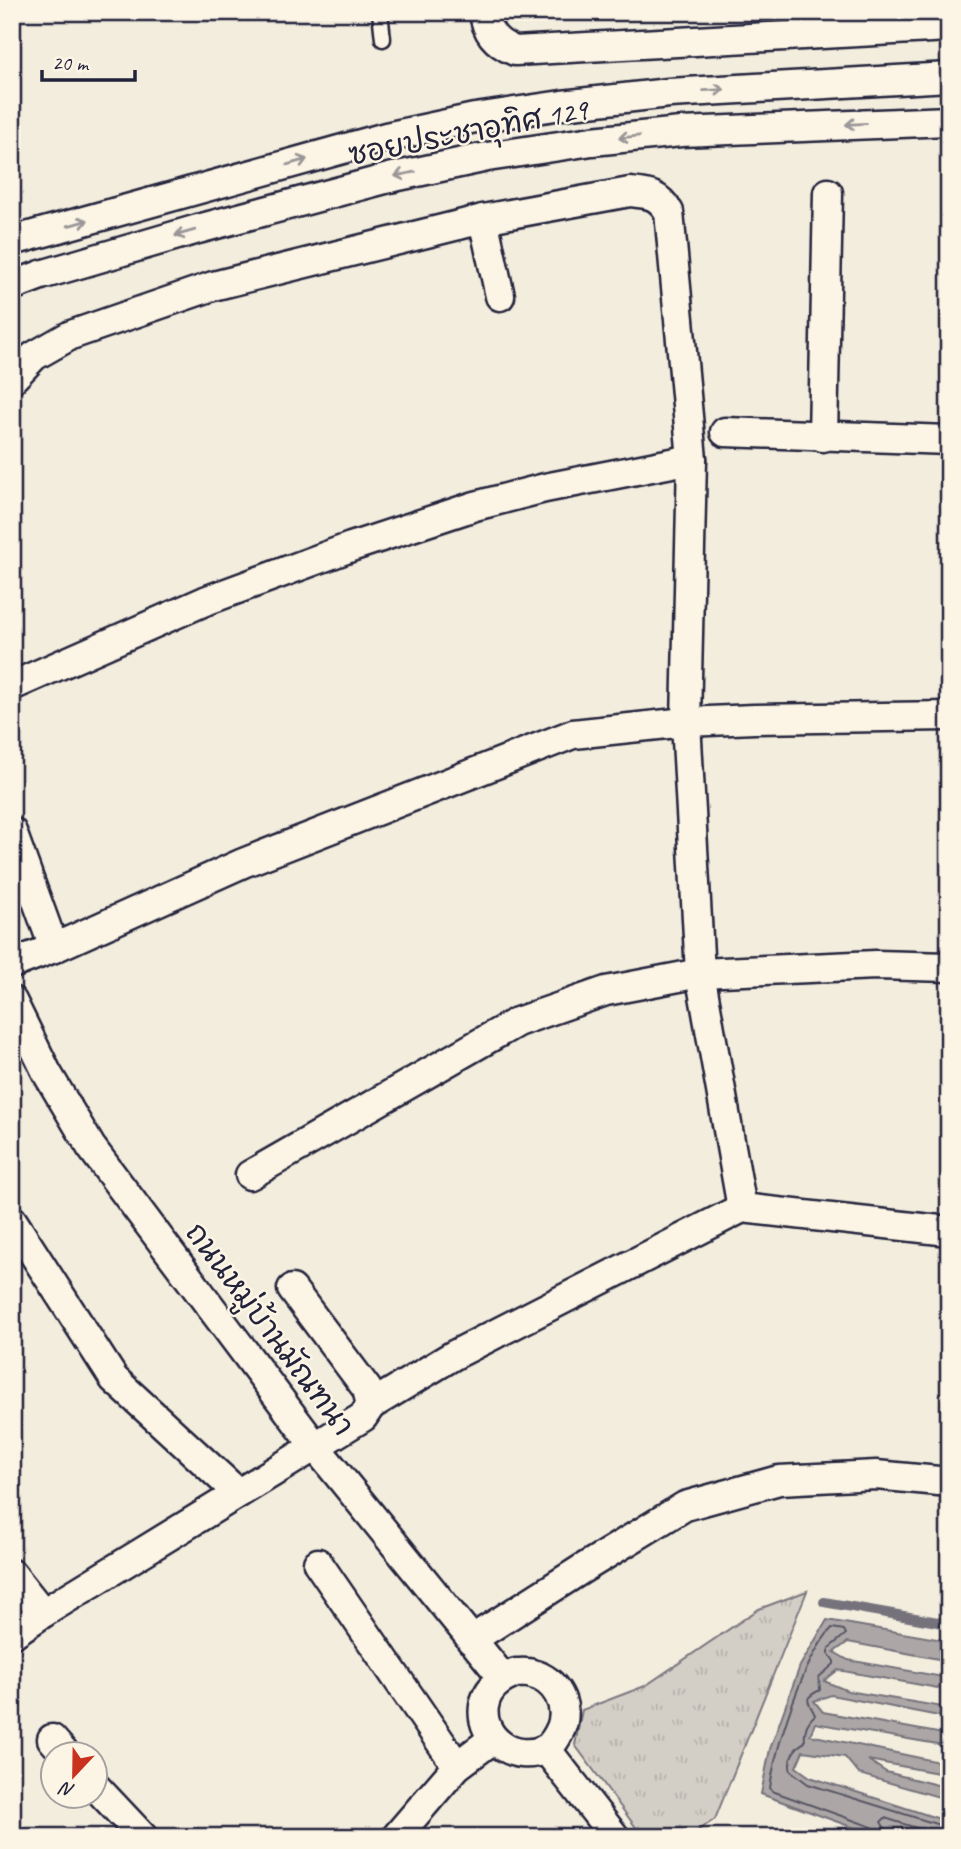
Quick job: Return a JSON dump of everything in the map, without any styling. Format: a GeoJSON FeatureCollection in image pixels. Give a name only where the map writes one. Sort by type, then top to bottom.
{"type":"FeatureCollection","features":[{"type":"Feature","properties":{"kind":"street"},"geometry":{"type":"LineString","coordinates":[[484,12],[491,35],[502,46],[515,51],[852,23],[949,27]]}},
{"type":"Feature","properties":{"kind":"street","name":"ซอยประชาอุทิศ 129"},"geometry":{"type":"LineString","coordinates":[[12,241],[386,137],[475,118],[669,93],[949,77]]}},
{"type":"Feature","properties":{"kind":"street"},"geometry":{"type":"LineString","coordinates":[[893,80],[899,122]]}},
{"type":"Feature","properties":{"kind":"street","name":"ซอยประชาอุทิศ 129"},"geometry":{"type":"LineString","coordinates":[[12,286],[41,275],[236,219],[389,178],[487,157],[592,141],[681,132],[949,121]]}},
{"type":"Feature","properties":{"kind":"street"},"geometry":{"type":"LineString","coordinates":[[12,379],[34,356],[71,335],[201,290],[483,219],[630,192],[647,194],[662,200],[669,212],[692,459],[686,722],[700,973],[742,1208]]}},
{"type":"Feature","properties":{"kind":"street"},"geometry":{"type":"LineString","coordinates":[[823,437],[828,193]]}},
{"type":"Feature","properties":{"kind":"street"},"geometry":{"type":"LineString","coordinates":[[483,219],[500,296]]}},
{"type":"Feature","properties":{"kind":"street"},"geometry":{"type":"LineString","coordinates":[[725,432],[949,440]]}},
{"type":"Feature","properties":{"kind":"street"},"geometry":{"type":"LineString","coordinates":[[12,686],[205,601],[351,547],[475,506],[545,488],[692,459]]}},
{"type":"Feature","properties":{"kind":"street"},"geometry":{"type":"LineString","coordinates":[[12,964],[54,948],[243,863],[573,734],[686,722],[949,716]]}},
{"type":"Feature","properties":{"kind":"street"},"geometry":{"type":"LineString","coordinates":[[12,832],[54,948]]}},
{"type":"Feature","properties":{"kind":"street"},"geometry":{"type":"LineString","coordinates":[[250,1175],[517,1023],[606,991],[700,973],[876,965],[949,967]]}},
{"type":"Feature","properties":{"kind":"street","name":"ถนนหมู่บ้านมัณฑนา"},"geometry":{"type":"LineString","coordinates":[[12,1002],[47,1073],[92,1147],[314,1445],[503,1678]]}},
{"type":"Feature","properties":{"kind":"street"},"geometry":{"type":"LineString","coordinates":[[12,1634],[363,1417],[371,1405],[454,1355],[742,1208],[949,1230]]}},
{"type":"Feature","properties":{"kind":"street"},"geometry":{"type":"LineString","coordinates":[[12,1220],[114,1379],[238,1493]]}},
{"type":"Feature","properties":{"kind":"street"},"geometry":{"type":"LineString","coordinates":[[292,1289],[367,1389],[371,1405]]}},
{"type":"Feature","properties":{"kind":"street"},"geometry":{"type":"LineString","coordinates":[[471,1640],[685,1506],[779,1480],[876,1475],[949,1482]]}},
{"type":"Feature","properties":{"kind":"street"},"geometry":{"type":"LineString","coordinates":[[318,1563],[457,1766]]}},
{"type":"Feature","properties":{"kind":"street"},"geometry":{"type":"LineString","coordinates":[[12,1574],[43,1613]]}},
{"type":"Feature","properties":{"kind":"street"},"geometry":{"type":"LineString","coordinates":[[516,1673],[530,1673],[554,1686],[564,1712],[562,1726],[546,1749],[517,1752],[504,1748],[493,1739],[486,1727],[483,1713],[485,1700],[492,1687],[503,1678],[516,1673]]}},
{"type":"Feature","properties":{"kind":"street"},"geometry":{"type":"LineString","coordinates":[[396,1837],[457,1766],[493,1739]]}},
{"type":"Feature","properties":{"kind":"street"},"geometry":{"type":"LineString","coordinates":[[546,1749],[615,1837]]}},
{"type":"Feature","properties":{"kind":"street"},"geometry":{"type":"LineString","coordinates":[[108,1800],[143,1837]]}},
{"type":"Feature","properties":{"kind":"lane"},"geometry":{"type":"LineString","coordinates":[[380,12],[383,39]]}},
{"type":"Feature","properties":{"kind":"green space"},"geometry":{"type":"Polygon","coordinates":[[[807,1591],[715,1819],[688,1837],[643,1837],[575,1745],[582,1710],[645,1686],[759,1609],[807,1591]]]}},
{"type":"Feature","properties":{"kind":"water"},"geometry":{"type":"Polygon","coordinates":[[[827,1620],[949,1641],[949,1661],[848,1642],[834,1652],[848,1660],[949,1678],[949,1690],[838,1670],[824,1681],[848,1691],[949,1708],[949,1718],[831,1695],[814,1701],[823,1712],[949,1735],[949,1746],[815,1723],[810,1735],[949,1764],[949,1775],[868,1760],[886,1772],[949,1788],[949,1800],[859,1774],[845,1757],[803,1751],[796,1767],[810,1777],[949,1822],[949,1837],[879,1837],[761,1794],[770,1749],[800,1666],[827,1620]]]}},
{"type":"Feature","properties":{"kind":"waterway"},"geometry":{"type":"LineString","coordinates":[[824,1602],[949,1624]]}}]}
